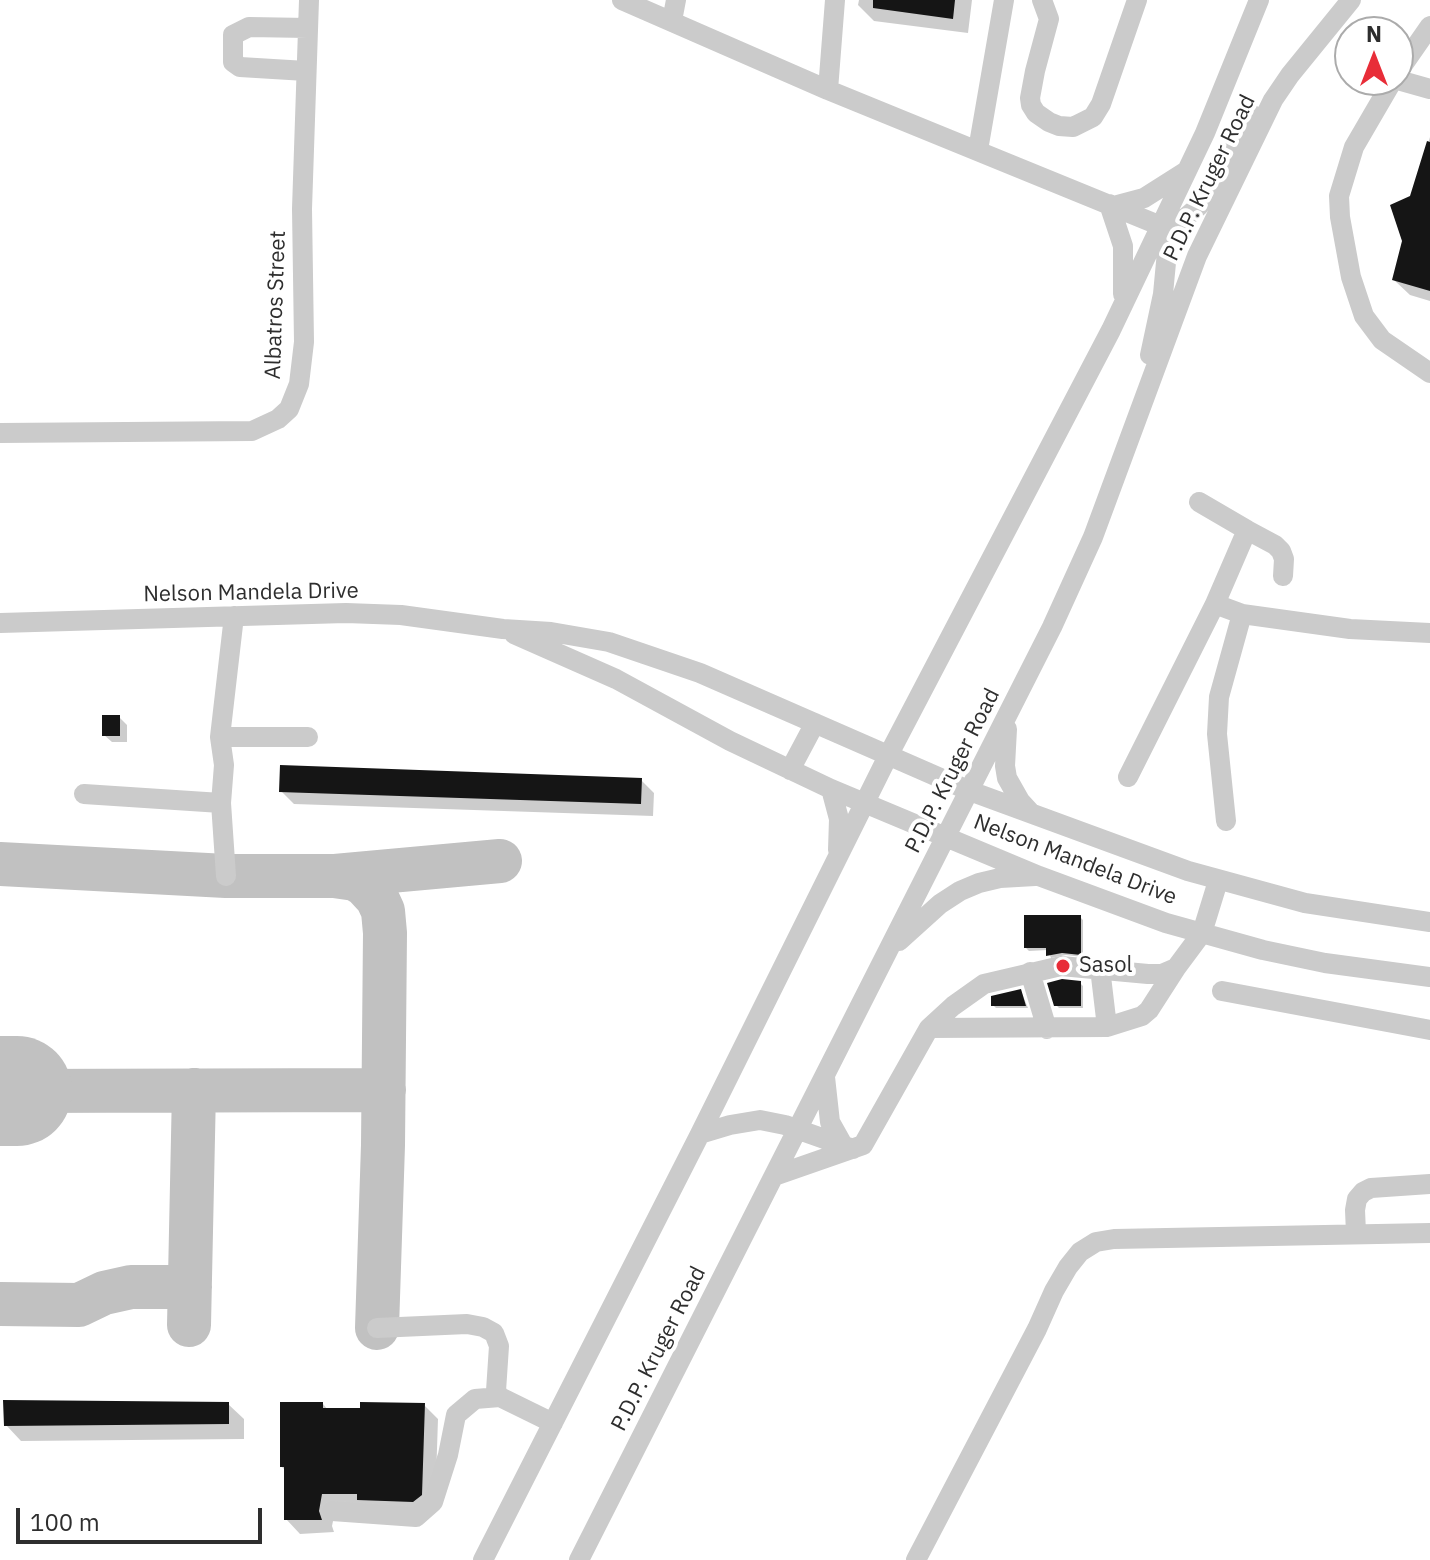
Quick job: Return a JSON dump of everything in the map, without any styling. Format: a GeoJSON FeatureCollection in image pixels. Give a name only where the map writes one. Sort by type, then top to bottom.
{"type":"FeatureCollection","features":[{"type":"Feature","properties":{"kind":"street","name":"Albatros Street"},"geometry":{"type":"LineString","coordinates":[[0,433],[252,431],[278,419],[289,409],[299,384],[304,342],[302,209],[309,0]]}},
{"type":"Feature","properties":{"kind":"street"},"geometry":{"type":"LineString","coordinates":[[622,0],[828,90],[1161,226],[1185,218],[1199,206],[1249,123],[1273,100]]}},
{"type":"Feature","properties":{"kind":"street"},"geometry":{"type":"LineString","coordinates":[[672,21],[676,0]]}},
{"type":"Feature","properties":{"kind":"street"},"geometry":{"type":"LineString","coordinates":[[828,90],[835,0]]}},
{"type":"Feature","properties":{"kind":"street"},"geometry":{"type":"LineString","coordinates":[[978,150],[1004,0]]}},
{"type":"Feature","properties":{"kind":"street"},"geometry":{"type":"LineString","coordinates":[[1048,3],[1049,19],[1035,71],[1031,105],[1049,122],[1073,127],[1093,117],[1101,104],[1137,0]]}},
{"type":"Feature","properties":{"kind":"street","name":"P.D.P. Kruger Road"},"geometry":{"type":"LineString","coordinates":[[483,1560],[888,756],[1122,306],[1187,171],[1259,0]]}},
{"type":"Feature","properties":{"kind":"street","name":"P.D.P. Kruger Road"},"geometry":{"type":"LineString","coordinates":[[579,1560],[891,948],[945,834],[1009,717],[1093,537],[1197,256],[1273,100],[1351,0]]}},
{"type":"Feature","properties":{"kind":"street"},"geometry":{"type":"LineString","coordinates":[[1414,49],[1430,26]]}},
{"type":"Feature","properties":{"kind":"street"},"geometry":{"type":"LineString","coordinates":[[306,71],[240,67],[233,62],[233,35],[249,27],[308,28]]}},
{"type":"Feature","properties":{"kind":"street"},"geometry":{"type":"LineString","coordinates":[[1385,96],[1354,147],[1341,186],[1340,217],[1351,277],[1364,316],[1382,340],[1430,373]]}},
{"type":"Feature","properties":{"kind":"street"},"geometry":{"type":"LineString","coordinates":[[1111,205],[1144,198],[1187,171]]}},
{"type":"Feature","properties":{"kind":"street"},"geometry":{"type":"LineString","coordinates":[[1111,205],[1123,246],[1122,306]]}},
{"type":"Feature","properties":{"kind":"street"},"geometry":{"type":"LineString","coordinates":[[1152,375],[1151,348],[1163,294],[1167,252],[1161,226]]}},
{"type":"Feature","properties":{"kind":"street"},"geometry":{"type":"LineString","coordinates":[[1199,502],[1275,545],[1284,559],[1283,576]]}},
{"type":"Feature","properties":{"kind":"street"},"geometry":{"type":"LineString","coordinates":[[1128,777],[1215,604],[1247,530]]}},
{"type":"Feature","properties":{"kind":"street"},"geometry":{"type":"LineString","coordinates":[[1215,604],[1242,614],[1350,629],[1430,633]]}},
{"type":"Feature","properties":{"kind":"street","name":"Nelson Mandela Drive"},"geometry":{"type":"LineString","coordinates":[[0,623],[297,613],[401,615],[580,637],[642,651],[700,673],[970,791],[1103,842],[1218,881],[1305,903],[1430,922]]}},
{"type":"Feature","properties":{"kind":"street"},"geometry":{"type":"LineString","coordinates":[[1226,821],[1217,734],[1219,697],[1242,614]]}},
{"type":"Feature","properties":{"kind":"street"},"geometry":{"type":"LineString","coordinates":[[226,876],[221,803],[224,765],[220,737],[234,616]]}},
{"type":"Feature","properties":{"kind":"street","name":"Nelson Mandela Drive"},"geometry":{"type":"LineString","coordinates":[[503,629],[616,679],[831,789],[945,834],[1039,876],[1166,923],[1263,950],[1325,963],[1430,977]]}},
{"type":"Feature","properties":{"kind":"street"},"geometry":{"type":"LineString","coordinates":[[1009,717],[1005,752],[1007,778],[1032,815]]}},
{"type":"Feature","properties":{"kind":"street"},"geometry":{"type":"LineString","coordinates":[[790,770],[815,723]]}},
{"type":"Feature","properties":{"kind":"street"},"geometry":{"type":"LineString","coordinates":[[220,737],[308,737]]}},
{"type":"Feature","properties":{"kind":"street"},"geometry":{"type":"LineString","coordinates":[[831,789],[839,819],[838,858]]}},
{"type":"Feature","properties":{"kind":"street"},"geometry":{"type":"LineString","coordinates":[[84,794],[221,803]]}},
{"type":"Feature","properties":{"kind":"street"},"geometry":{"type":"LineString","coordinates":[[891,948],[940,904],[960,891],[1000,878],[1039,876]]}},
{"type":"Feature","properties":{"kind":"street"},"geometry":{"type":"LineString","coordinates":[[929,1028],[1107,1027],[1142,1016],[1202,933],[1218,881]]}},
{"type":"Feature","properties":{"kind":"street"},"geometry":{"type":"LineString","coordinates":[[774,1176],[863,1145],[929,1028],[984,984],[1061,966],[1148,974],[1162,974],[1176,968]]}},
{"type":"Feature","properties":{"kind":"street"},"geometry":{"type":"LineString","coordinates":[[1100,968],[1107,1027]]}},
{"type":"Feature","properties":{"kind":"street"},"geometry":{"type":"LineString","coordinates":[[1030,972],[1047,1029]]}},
{"type":"Feature","properties":{"kind":"street"},"geometry":{"type":"LineString","coordinates":[[1222,991],[1430,1030]]}},
{"type":"Feature","properties":{"kind":"street"},"geometry":{"type":"LineString","coordinates":[[825,1077],[830,1122],[848,1148]]}},
{"type":"Feature","properties":{"kind":"street"},"geometry":{"type":"LineString","coordinates":[[700,1134],[760,1120],[785,1125],[848,1148]]}},
{"type":"Feature","properties":{"kind":"street"},"geometry":{"type":"LineString","coordinates":[[1356,1233],[1355,1210],[1357,1199],[1363,1192],[1371,1188],[1430,1184]]}},
{"type":"Feature","properties":{"kind":"street"},"geometry":{"type":"LineString","coordinates":[[916,1560],[1054,1291],[1080,1252],[1096,1242],[1114,1239],[1430,1233]]}},
{"type":"Feature","properties":{"kind":"street"},"geometry":{"type":"LineString","coordinates":[[377,1328],[467,1324],[483,1327],[494,1333],[499,1346],[496,1391],[500,1397],[553,1423]]}},
{"type":"Feature","properties":{"kind":"street"},"geometry":{"type":"LineString","coordinates":[[332,1511],[416,1517],[433,1502],[448,1455],[456,1415],[475,1399],[500,1397]]}},
{"type":"Feature","properties":{"kind":"building"},"geometry":{"type":"Polygon","coordinates":[[[873,0],[955,0],[953,19],[873,8],[873,0]]]}},
{"type":"Feature","properties":{"kind":"building"},"geometry":{"type":"Polygon","coordinates":[[[1427,141],[1430,142],[1430,291],[1392,280],[1402,241],[1390,205],[1410,196],[1427,141]]]}},
{"type":"Feature","properties":{"kind":"building"},"geometry":{"type":"Polygon","coordinates":[[[102,715],[120,715],[120,736],[102,736],[102,715]]]}},
{"type":"Feature","properties":{"kind":"building"},"geometry":{"type":"Polygon","coordinates":[[[280,765],[642,778],[641,804],[279,792],[280,765]]]}},
{"type":"Feature","properties":{"kind":"building"},"geometry":{"type":"Polygon","coordinates":[[[1024,915],[1081,915],[1081,955],[1062,953],[1046,956],[1046,948],[1024,948],[1024,915]]]}},
{"type":"Feature","properties":{"kind":"building"},"geometry":{"type":"Polygon","coordinates":[[[1062,979],[1081,981],[1081,1006],[1054,1006],[1047,983],[1062,979]]]}},
{"type":"Feature","properties":{"kind":"building"},"geometry":{"type":"Polygon","coordinates":[[[1021,989],[1026,1006],[991,1006],[991,996],[1021,989]]]}},
{"type":"Feature","properties":{"kind":"building"},"geometry":{"type":"Polygon","coordinates":[[[3,1400],[229,1402],[229,1424],[4,1426],[3,1400]]]}},
{"type":"Feature","properties":{"kind":"building"},"geometry":{"type":"Polygon","coordinates":[[[280,1402],[323,1402],[323,1408],[360,1408],[360,1402],[425,1403],[422,1495],[413,1502],[357,1500],[357,1494],[322,1494],[319,1511],[322,1520],[284,1520],[280,1402]]]}},
{"type":"Feature","properties":{"kind":"taxiway"},"geometry":{"type":"LineString","coordinates":[[335,876],[500,861]]}},
{"type":"Feature","properties":{"kind":"taxiway"},"geometry":{"type":"LineString","coordinates":[[0,864],[226,876],[334,876],[355,879],[377,898],[383,911],[385,933],[377,1328]]}},
{"type":"Feature","properties":{"kind":"taxiway"},"geometry":{"type":"LineString","coordinates":[[189,1325],[194,1090]]}},
{"type":"Feature","properties":{"kind":"taxiway"},"geometry":{"type":"LineString","coordinates":[[17,1091],[384,1090]]}},
{"type":"Feature","properties":{"kind":"taxiway"},"geometry":{"type":"LineString","coordinates":[[0,1304],[79,1305],[104,1293],[131,1287],[190,1287]]}},
{"type":"Feature","properties":{"kind":"runway"},"geometry":{"type":"LineString","coordinates":[[0,1091],[17,1091]]}},
{"type":"Feature","properties":{"kind":"place","name":"Sasol"},"geometry":{"type":"Point","coordinates":[1063,966]}}]}
